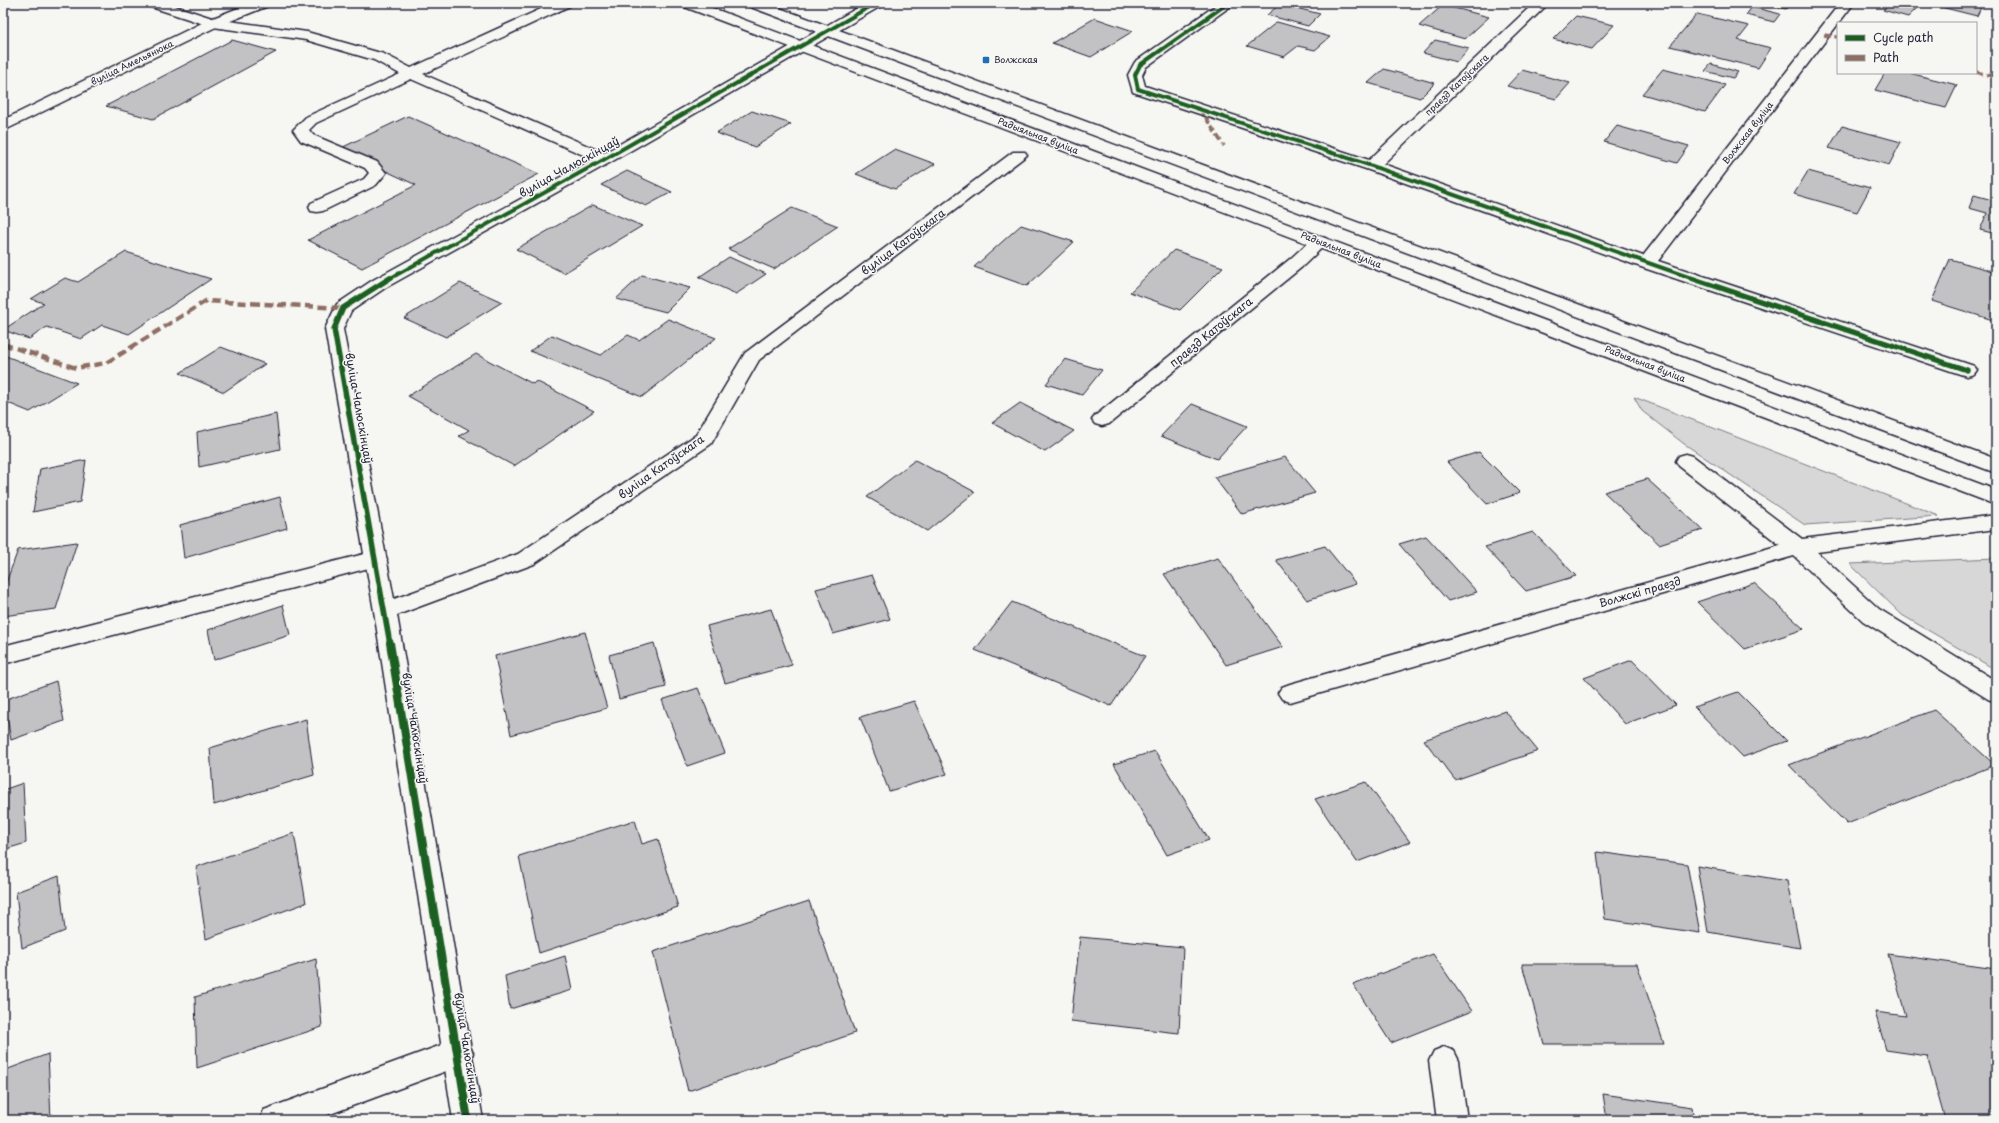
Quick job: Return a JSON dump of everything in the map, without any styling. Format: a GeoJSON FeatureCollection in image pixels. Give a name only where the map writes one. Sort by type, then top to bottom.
{"type":"FeatureCollection","features":[{"type":"Feature","properties":{"kind":"street"},"geometry":{"type":"LineString","coordinates":[[153,3],[213,24],[314,38],[379,57],[411,74],[605,159]]}},
{"type":"Feature","properties":{"kind":"street","name":"вуліца Амельянюка"},"geometry":{"type":"LineString","coordinates":[[3,126],[213,24],[262,3]]}},
{"type":"Feature","properties":{"kind":"street"},"geometry":{"type":"LineString","coordinates":[[317,207],[370,182],[378,173],[371,165],[307,138],[301,130],[311,120],[565,3]]}},
{"type":"Feature","properties":{"kind":"street","name":"Радыяльная вуліца"},"geometry":{"type":"LineString","coordinates":[[687,3],[1996,498]]}},
{"type":"Feature","properties":{"kind":"street"},"geometry":{"type":"LineString","coordinates":[[753,3],[1996,466]]}},
{"type":"Feature","properties":{"kind":"street","name":"вуліца Чалюскінцаў"},"geometry":{"type":"LineString","coordinates":[[468,1120],[385,611],[334,328],[343,308],[378,284],[605,159],[876,3]]}},
{"type":"Feature","properties":{"kind":"street"},"geometry":{"type":"LineString","coordinates":[[1228,3],[1140,65],[1135,75],[1138,89],[1372,166],[1647,263],[1967,370]]}},
{"type":"Feature","properties":{"kind":"street","name":"праезд Катоўскага"},"geometry":{"type":"LineString","coordinates":[[1372,166],[1542,3]]}},
{"type":"Feature","properties":{"kind":"street","name":"Волжская вуліца"},"geometry":{"type":"LineString","coordinates":[[1647,263],[1847,3]]}},
{"type":"Feature","properties":{"kind":"street","name":"вуліца Катоўскага"},"geometry":{"type":"LineString","coordinates":[[385,611],[526,559],[704,439],[752,357],[1019,155]]}},
{"type":"Feature","properties":{"kind":"street","name":"праезд Катоўскага"},"geometry":{"type":"LineString","coordinates":[[1102,420],[1296,263],[1319,242]]}},
{"type":"Feature","properties":{"kind":"street"},"geometry":{"type":"LineString","coordinates":[[1686,461],[1798,547],[1871,615],[1996,694]]}},
{"type":"Feature","properties":{"kind":"street","name":"Волжскі праезд"},"geometry":{"type":"LineString","coordinates":[[1290,693],[1798,547],[1996,522]]}},
{"type":"Feature","properties":{"kind":"street"},"geometry":{"type":"LineString","coordinates":[[3,655],[376,559]]}},
{"type":"Feature","properties":{"kind":"street"},"geometry":{"type":"LineString","coordinates":[[275,1120],[458,1053]]}},
{"type":"Feature","properties":{"kind":"street"},"geometry":{"type":"LineString","coordinates":[[1444,1061],[1452,1120]]}},
{"type":"Feature","properties":{"kind":"shaded area"},"geometry":{"type":"Polygon","coordinates":[[[1634,397],[1939,516],[1805,525],[1683,443],[1642,411],[1634,397]]]}},
{"type":"Feature","properties":{"kind":"shaded area"},"geometry":{"type":"Polygon","coordinates":[[[1996,558],[1996,670],[1902,615],[1850,564],[1996,558]]]}},
{"type":"Feature","properties":{"kind":"building"},"geometry":{"type":"Polygon","coordinates":[[[1762,3],[1790,3],[1786,9],[1762,3]]]}},
{"type":"Feature","properties":{"kind":"building"},"geometry":{"type":"Polygon","coordinates":[[[1890,3],[1905,3],[1918,7],[1908,17],[1883,10],[1890,3]]]}},
{"type":"Feature","properties":{"kind":"building"},"geometry":{"type":"Polygon","coordinates":[[[1925,3],[1983,3],[1977,16],[1925,3]]]}},
{"type":"Feature","properties":{"kind":"building"},"geometry":{"type":"Polygon","coordinates":[[[1280,4],[1320,14],[1308,26],[1267,15],[1280,4]]]}},
{"type":"Feature","properties":{"kind":"building"},"geometry":{"type":"Polygon","coordinates":[[[1443,5],[1489,17],[1465,39],[1419,26],[1443,5]]]}},
{"type":"Feature","properties":{"kind":"building"},"geometry":{"type":"Polygon","coordinates":[[[1752,7],[1780,14],[1774,22],[1746,15],[1752,7]]]}},
{"type":"Feature","properties":{"kind":"building"},"geometry":{"type":"Polygon","coordinates":[[[1697,14],[1749,26],[1738,40],[1771,48],[1758,68],[1670,46],[1697,14]]]}},
{"type":"Feature","properties":{"kind":"building"},"geometry":{"type":"Polygon","coordinates":[[[1576,16],[1614,25],[1592,49],[1553,39],[1576,16]]]}},
{"type":"Feature","properties":{"kind":"building"},"geometry":{"type":"Polygon","coordinates":[[[1095,18],[1133,31],[1091,57],[1052,43],[1095,18]]]}},
{"type":"Feature","properties":{"kind":"building"},"geometry":{"type":"Polygon","coordinates":[[[1277,22],[1330,37],[1315,50],[1298,46],[1284,57],[1247,46],[1277,22]]]}},
{"type":"Feature","properties":{"kind":"building"},"geometry":{"type":"Polygon","coordinates":[[[232,40],[276,52],[153,119],[106,106],[232,40]]]}},
{"type":"Feature","properties":{"kind":"building"},"geometry":{"type":"Polygon","coordinates":[[[1435,40],[1469,48],[1457,62],[1423,53],[1435,40]]]}},
{"type":"Feature","properties":{"kind":"building"},"geometry":{"type":"Polygon","coordinates":[[[1711,64],[1738,72],[1733,78],[1705,71],[1711,64]]]}},
{"type":"Feature","properties":{"kind":"building"},"geometry":{"type":"Polygon","coordinates":[[[1384,69],[1435,83],[1420,98],[1368,83],[1384,69]]]}},
{"type":"Feature","properties":{"kind":"building"},"geometry":{"type":"Polygon","coordinates":[[[1663,69],[1725,85],[1705,112],[1642,94],[1663,69]]]}},
{"type":"Feature","properties":{"kind":"building"},"geometry":{"type":"Polygon","coordinates":[[[1522,70],[1570,83],[1556,99],[1507,86],[1522,70]]]}},
{"type":"Feature","properties":{"kind":"building"},"geometry":{"type":"Polygon","coordinates":[[[1884,74],[1913,74],[1957,85],[1946,108],[1875,90],[1884,74]]]}},
{"type":"Feature","properties":{"kind":"building"},"geometry":{"type":"Polygon","coordinates":[[[752,111],[791,124],[755,147],[716,133],[752,111]]]}},
{"type":"Feature","properties":{"kind":"building"},"geometry":{"type":"Polygon","coordinates":[[[408,116],[539,174],[362,268],[308,240],[416,185],[339,149],[408,116]]]}},
{"type":"Feature","properties":{"kind":"building"},"geometry":{"type":"Polygon","coordinates":[[[1617,126],[1689,146],[1677,163],[1604,142],[1617,126]]]}},
{"type":"Feature","properties":{"kind":"building"},"geometry":{"type":"Polygon","coordinates":[[[1842,126],[1901,142],[1889,165],[1829,148],[1842,126]]]}},
{"type":"Feature","properties":{"kind":"building"},"geometry":{"type":"Polygon","coordinates":[[[895,149],[935,164],[895,189],[856,174],[895,149]]]}},
{"type":"Feature","properties":{"kind":"building"},"geometry":{"type":"Polygon","coordinates":[[[627,171],[672,192],[646,206],[601,185],[627,171]]]}},
{"type":"Feature","properties":{"kind":"building"},"geometry":{"type":"Polygon","coordinates":[[[1808,171],[1870,188],[1857,212],[1794,194],[1808,171]]]}},
{"type":"Feature","properties":{"kind":"building"},"geometry":{"type":"Polygon","coordinates":[[[1974,195],[1996,201],[1996,234],[1980,230],[1987,213],[1969,208],[1974,195]]]}},
{"type":"Feature","properties":{"kind":"building"},"geometry":{"type":"Polygon","coordinates":[[[593,205],[642,226],[564,273],[516,249],[593,205]]]}},
{"type":"Feature","properties":{"kind":"building"},"geometry":{"type":"Polygon","coordinates":[[[792,208],[838,226],[774,269],[728,249],[792,208]]]}},
{"type":"Feature","properties":{"kind":"building"},"geometry":{"type":"Polygon","coordinates":[[[1021,225],[1074,242],[1027,286],[974,267],[1021,225]]]}},
{"type":"Feature","properties":{"kind":"building"},"geometry":{"type":"Polygon","coordinates":[[[1174,250],[1223,267],[1180,310],[1130,292],[1174,250]]]}},
{"type":"Feature","properties":{"kind":"building"},"geometry":{"type":"Polygon","coordinates":[[[126,252],[211,279],[129,334],[102,325],[81,339],[47,327],[29,339],[3,330],[44,303],[31,299],[65,278],[78,282],[126,252]]]}},
{"type":"Feature","properties":{"kind":"building"},"geometry":{"type":"Polygon","coordinates":[[[729,257],[766,274],[736,294],[699,277],[729,257]]]}},
{"type":"Feature","properties":{"kind":"building"},"geometry":{"type":"Polygon","coordinates":[[[1950,259],[1996,272],[1996,321],[1932,301],[1950,259]]]}},
{"type":"Feature","properties":{"kind":"building"},"geometry":{"type":"Polygon","coordinates":[[[642,275],[690,288],[666,312],[616,299],[642,275]]]}},
{"type":"Feature","properties":{"kind":"building"},"geometry":{"type":"Polygon","coordinates":[[[460,283],[502,302],[446,337],[404,318],[460,283]]]}},
{"type":"Feature","properties":{"kind":"building"},"geometry":{"type":"Polygon","coordinates":[[[668,319],[716,338],[642,397],[530,351],[552,335],[601,355],[628,335],[639,340],[668,319]]]}},
{"type":"Feature","properties":{"kind":"building"},"geometry":{"type":"Polygon","coordinates":[[[221,347],[265,364],[224,392],[180,373],[221,347]]]}},
{"type":"Feature","properties":{"kind":"building"},"geometry":{"type":"Polygon","coordinates":[[[476,354],[533,384],[536,381],[594,411],[514,466],[459,436],[469,430],[408,396],[476,354]]]}},
{"type":"Feature","properties":{"kind":"building"},"geometry":{"type":"Polygon","coordinates":[[[3,355],[77,383],[30,412],[3,401],[3,355]]]}},
{"type":"Feature","properties":{"kind":"building"},"geometry":{"type":"Polygon","coordinates":[[[1065,359],[1102,370],[1082,395],[1046,384],[1065,359]]]}},
{"type":"Feature","properties":{"kind":"building"},"geometry":{"type":"Polygon","coordinates":[[[1020,403],[1074,431],[1045,452],[992,423],[1020,403]]]}},
{"type":"Feature","properties":{"kind":"building"},"geometry":{"type":"Polygon","coordinates":[[[1192,404],[1247,426],[1217,459],[1161,436],[1192,404]]]}},
{"type":"Feature","properties":{"kind":"building"},"geometry":{"type":"Polygon","coordinates":[[[276,414],[280,449],[199,467],[197,432],[276,414]]]}},
{"type":"Feature","properties":{"kind":"building"},"geometry":{"type":"Polygon","coordinates":[[[1479,452],[1520,493],[1487,504],[1447,462],[1479,452]]]}},
{"type":"Feature","properties":{"kind":"building"},"geometry":{"type":"Polygon","coordinates":[[[1285,457],[1315,493],[1242,514],[1214,477],[1285,457]]]}},
{"type":"Feature","properties":{"kind":"building"},"geometry":{"type":"Polygon","coordinates":[[[86,460],[80,502],[33,512],[40,469],[86,460]]]}},
{"type":"Feature","properties":{"kind":"building"},"geometry":{"type":"Polygon","coordinates":[[[915,460],[975,492],[927,531],[867,497],[915,460]]]}},
{"type":"Feature","properties":{"kind":"building"},"geometry":{"type":"Polygon","coordinates":[[[1647,479],[1703,530],[1659,544],[1604,492],[1647,479]]]}},
{"type":"Feature","properties":{"kind":"building"},"geometry":{"type":"Polygon","coordinates":[[[280,497],[287,528],[184,558],[180,525],[280,497]]]}},
{"type":"Feature","properties":{"kind":"building"},"geometry":{"type":"Polygon","coordinates":[[[1533,532],[1576,576],[1526,591],[1485,547],[1533,532]]]}},
{"type":"Feature","properties":{"kind":"building"},"geometry":{"type":"Polygon","coordinates":[[[1426,536],[1477,592],[1448,601],[1399,544],[1426,536]]]}},
{"type":"Feature","properties":{"kind":"building"},"geometry":{"type":"Polygon","coordinates":[[[77,542],[56,609],[3,616],[3,591],[18,550],[77,542]]]}},
{"type":"Feature","properties":{"kind":"building"},"geometry":{"type":"Polygon","coordinates":[[[1325,546],[1356,584],[1307,600],[1276,560],[1325,546]]]}},
{"type":"Feature","properties":{"kind":"building"},"geometry":{"type":"Polygon","coordinates":[[[1218,558],[1283,647],[1226,665],[1164,574],[1218,558]]]}},
{"type":"Feature","properties":{"kind":"building"},"geometry":{"type":"Polygon","coordinates":[[[872,575],[890,619],[833,634],[816,589],[872,575]]]}},
{"type":"Feature","properties":{"kind":"building"},"geometry":{"type":"Polygon","coordinates":[[[1754,583],[1804,629],[1745,649],[1697,602],[1754,583]]]}},
{"type":"Feature","properties":{"kind":"building"},"geometry":{"type":"Polygon","coordinates":[[[1012,602],[1145,656],[1111,706],[975,650],[1012,602]]]}},
{"type":"Feature","properties":{"kind":"building"},"geometry":{"type":"Polygon","coordinates":[[[283,605],[290,635],[214,660],[208,630],[283,605]]]}},
{"type":"Feature","properties":{"kind":"building"},"geometry":{"type":"Polygon","coordinates":[[[771,609],[792,665],[725,683],[707,626],[771,609]]]}},
{"type":"Feature","properties":{"kind":"building"},"geometry":{"type":"Polygon","coordinates":[[[585,632],[607,708],[511,735],[495,656],[585,632]]]}},
{"type":"Feature","properties":{"kind":"building"},"geometry":{"type":"Polygon","coordinates":[[[654,643],[666,687],[619,699],[609,655],[654,643]]]}},
{"type":"Feature","properties":{"kind":"building"},"geometry":{"type":"Polygon","coordinates":[[[1632,660],[1676,705],[1625,724],[1584,678],[1632,660]]]}},
{"type":"Feature","properties":{"kind":"building"},"geometry":{"type":"Polygon","coordinates":[[[56,681],[64,721],[11,740],[4,700],[56,681]]]}},
{"type":"Feature","properties":{"kind":"building"},"geometry":{"type":"Polygon","coordinates":[[[698,688],[725,753],[687,766],[662,700],[698,688]]]}},
{"type":"Feature","properties":{"kind":"building"},"geometry":{"type":"Polygon","coordinates":[[[1738,692],[1787,741],[1743,757],[1694,707],[1738,692]]]}},
{"type":"Feature","properties":{"kind":"building"},"geometry":{"type":"Polygon","coordinates":[[[914,701],[947,774],[889,791],[860,717],[914,701]]]}},
{"type":"Feature","properties":{"kind":"building"},"geometry":{"type":"Polygon","coordinates":[[[1934,710],[1995,765],[1847,824],[1789,765],[1934,710]]]}},
{"type":"Feature","properties":{"kind":"building"},"geometry":{"type":"Polygon","coordinates":[[[1505,711],[1538,751],[1455,780],[1424,740],[1505,711]]]}},
{"type":"Feature","properties":{"kind":"building"},"geometry":{"type":"Polygon","coordinates":[[[306,719],[314,775],[214,805],[210,748],[306,719]]]}},
{"type":"Feature","properties":{"kind":"building"},"geometry":{"type":"Polygon","coordinates":[[[1155,751],[1209,840],[1167,855],[1114,764],[1155,751]]]}},
{"type":"Feature","properties":{"kind":"building"},"geometry":{"type":"Polygon","coordinates":[[[1366,782],[1410,842],[1357,862],[1315,799],[1366,782]]]}},
{"type":"Feature","properties":{"kind":"building"},"geometry":{"type":"Polygon","coordinates":[[[23,783],[26,843],[3,850],[3,790],[23,783]]]}},
{"type":"Feature","properties":{"kind":"building"},"geometry":{"type":"Polygon","coordinates":[[[635,820],[642,844],[658,839],[678,907],[539,953],[519,856],[635,820]]]}},
{"type":"Feature","properties":{"kind":"building"},"geometry":{"type":"Polygon","coordinates":[[[294,833],[306,903],[206,939],[196,867],[294,833]]]}},
{"type":"Feature","properties":{"kind":"building"},"geometry":{"type":"Polygon","coordinates":[[[1597,852],[1687,864],[1700,933],[1605,919],[1597,852]]]}},
{"type":"Feature","properties":{"kind":"building"},"geometry":{"type":"Polygon","coordinates":[[[1697,866],[1787,881],[1800,948],[1708,932],[1697,866]]]}},
{"type":"Feature","properties":{"kind":"building"},"geometry":{"type":"Polygon","coordinates":[[[59,876],[65,931],[22,948],[16,892],[59,876]]]}},
{"type":"Feature","properties":{"kind":"building"},"geometry":{"type":"Polygon","coordinates":[[[809,901],[855,1033],[688,1091],[653,952],[809,901]]]}},
{"type":"Feature","properties":{"kind":"building"},"geometry":{"type":"Polygon","coordinates":[[[1080,937],[1183,947],[1179,1033],[1071,1021],[1080,937]]]}},
{"type":"Feature","properties":{"kind":"building"},"geometry":{"type":"Polygon","coordinates":[[[1433,954],[1472,1011],[1391,1043],[1353,984],[1433,954]]]}},
{"type":"Feature","properties":{"kind":"building"},"geometry":{"type":"Polygon","coordinates":[[[1888,954],[1996,969],[1996,1120],[1945,1120],[1927,1056],[1886,1050],[1875,1012],[1906,1016],[1888,954]]]}},
{"type":"Feature","properties":{"kind":"building"},"geometry":{"type":"Polygon","coordinates":[[[565,956],[572,990],[510,1009],[505,976],[565,956]]]}},
{"type":"Feature","properties":{"kind":"building"},"geometry":{"type":"Polygon","coordinates":[[[316,959],[322,1027],[197,1068],[195,997],[316,959]]]}},
{"type":"Feature","properties":{"kind":"building"},"geometry":{"type":"Polygon","coordinates":[[[1522,964],[1637,964],[1664,1044],[1544,1044],[1522,964]]]}},
{"type":"Feature","properties":{"kind":"building"},"geometry":{"type":"Polygon","coordinates":[[[48,1054],[51,1120],[3,1120],[3,1071],[48,1054]]]}},
{"type":"Feature","properties":{"kind":"building"},"geometry":{"type":"Polygon","coordinates":[[[1603,1094],[1692,1107],[1694,1120],[1607,1120],[1603,1094]]]}},
{"type":"Feature","properties":{"kind":"marked path"},"geometry":{"type":"LineString","coordinates":[[1824,35],[1837,37]]}},
{"type":"Feature","properties":{"kind":"marked path"},"geometry":{"type":"LineString","coordinates":[[1977,72],[1996,77]]}},
{"type":"Feature","properties":{"kind":"marked path"},"geometry":{"type":"LineString","coordinates":[[1200,109],[1224,146]]}},
{"type":"Feature","properties":{"kind":"marked path"},"geometry":{"type":"LineString","coordinates":[[3,344],[76,368],[106,363],[206,301],[343,308]]}},
{"type":"Feature","properties":{"kind":"cycle path"},"geometry":{"type":"LineString","coordinates":[[468,1120],[385,611],[334,329],[343,308],[379,284],[605,159],[876,3]]}},
{"type":"Feature","properties":{"kind":"cycle path"},"geometry":{"type":"LineString","coordinates":[[1228,3],[1140,65],[1135,75],[1138,89],[1372,166],[1647,263],[1967,370]]}},
{"type":"Feature","properties":{"kind":"place","name":"Волжская"},"geometry":{"type":"Point","coordinates":[986,60]}}]}
